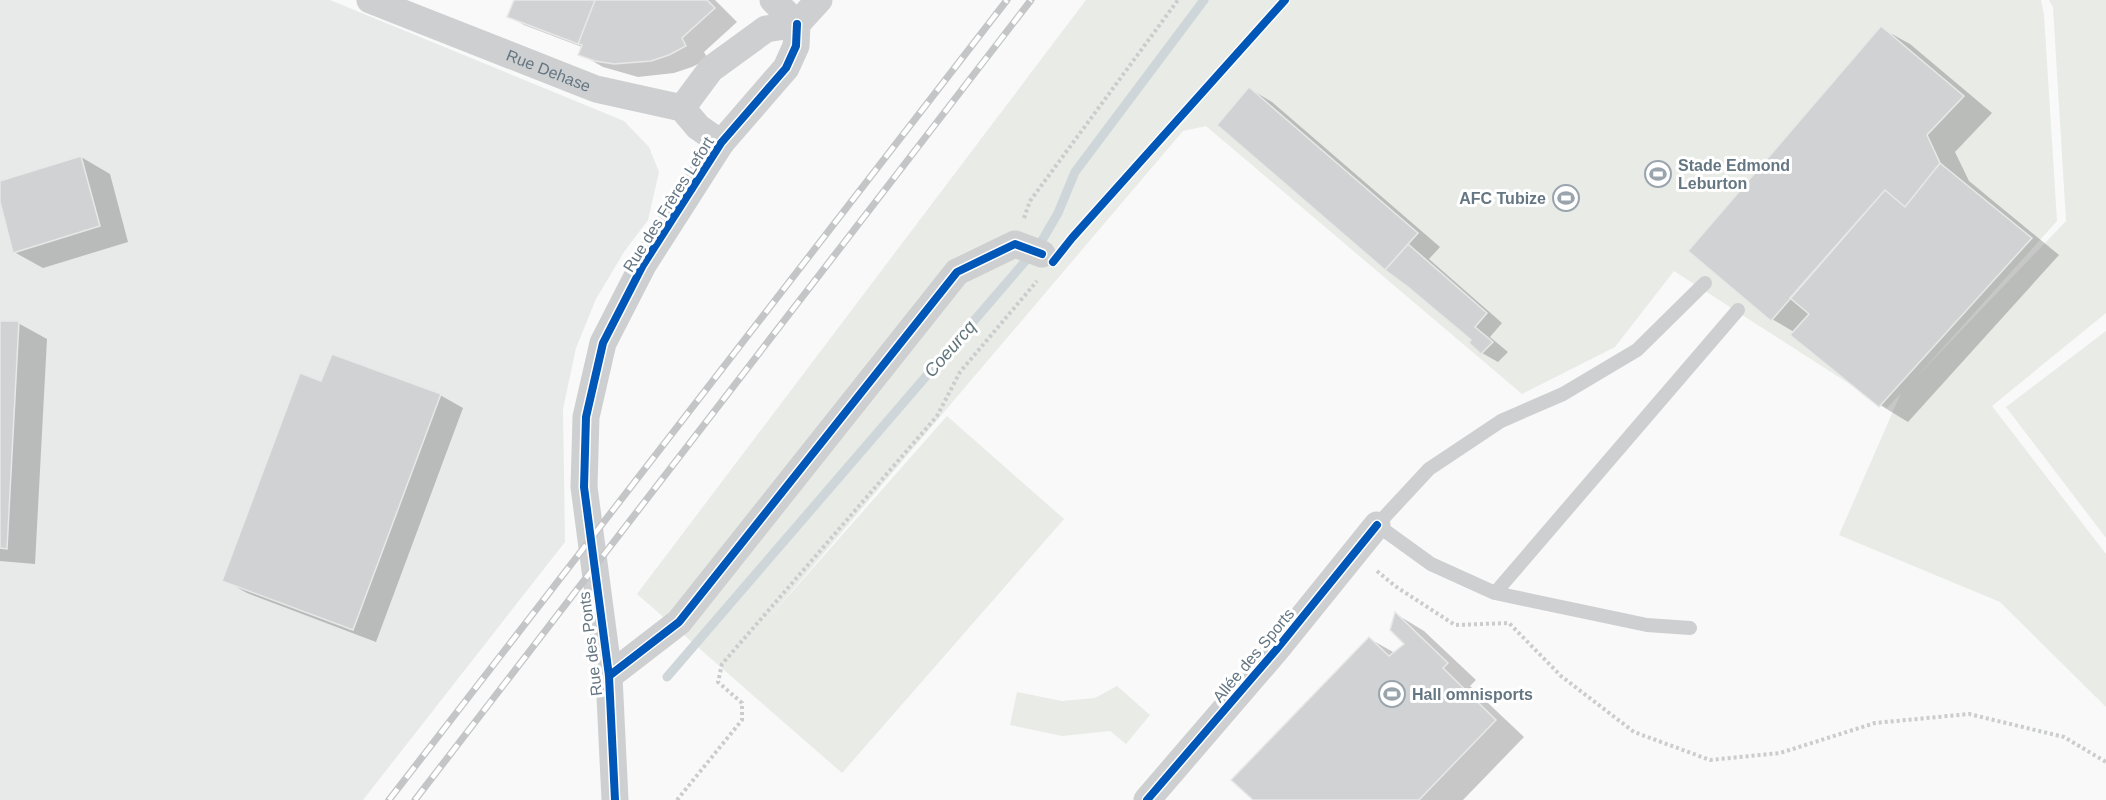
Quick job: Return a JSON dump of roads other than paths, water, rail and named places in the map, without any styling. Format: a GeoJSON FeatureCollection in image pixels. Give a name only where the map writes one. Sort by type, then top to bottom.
{"type":"FeatureCollection","features":[{"type":"Feature","properties":{"kind":"street","name":"Rue Dehase"},"geometry":{"type":"LineString","coordinates":[[370,0],[596,89],[682,108]]}},
{"type":"Feature","properties":{"kind":"street"},"geometry":{"type":"LineString","coordinates":[[773,0],[797,24]]}},
{"type":"Feature","properties":{"kind":"street"},"geometry":{"type":"LineString","coordinates":[[721,143],[698,127],[682,108],[711,69],[766,28],[797,24],[819,0]]}},
{"type":"Feature","properties":{"kind":"street","name":"Rue des Frères Lefort"},"geometry":{"type":"LineString","coordinates":[[584,486],[586,417],[603,343],[643,265],[721,143],[786,68],[796,46],[797,24]]}},
{"type":"Feature","properties":{"kind":"street"},"geometry":{"type":"LineString","coordinates":[[609,676],[679,622],[957,273],[1028,249]]}},
{"type":"Feature","properties":{"kind":"street","name":"Rue des Ponts"},"geometry":{"type":"LineString","coordinates":[[584,486],[609,676],[615,800]]}},
{"type":"Feature","properties":{"kind":"street","name":"Allée des Sports"},"geometry":{"type":"LineString","coordinates":[[1147,800],[1377,525]]}},
{"type":"Feature","properties":{"kind":"lane","name":"Allée des Sports"},"geometry":{"type":"LineString","coordinates":[[1377,525],[1429,469],[1501,421],[1563,394],[1637,350],[1705,283]]}},
{"type":"Feature","properties":{"kind":"lane"},"geometry":{"type":"LineString","coordinates":[[1494,593],[1738,310]]}},
{"type":"Feature","properties":{"kind":"lane"},"geometry":{"type":"LineString","coordinates":[[1377,525],[1431,564],[1494,593],[1647,625],[1690,628]]}},
{"type":"Feature","properties":{"kind":"waterway","name":"Coeurcq"},"geometry":{"type":"LineString","coordinates":[[667,677],[1040,244],[1058,213],[1075,172],[1204,0]]}},
{"type":"Feature","properties":{"kind":"railway"},"geometry":{"type":"LineString","coordinates":[[389,800],[1007,0]]}},
{"type":"Feature","properties":{"kind":"railway"},"geometry":{"type":"LineString","coordinates":[[415,800],[1031,0]]}},
{"type":"Feature","properties":{"kind":"place","name":"Stade Edmond Leburton"},"geometry":{"type":"Point","coordinates":[1658,174]}},
{"type":"Feature","properties":{"kind":"place","name":"AFC Tubize"},"geometry":{"type":"Point","coordinates":[1566,198]}},
{"type":"Feature","properties":{"kind":"place","name":"Hall omnisports"},"geometry":{"type":"Point","coordinates":[1392,694]}}]}
